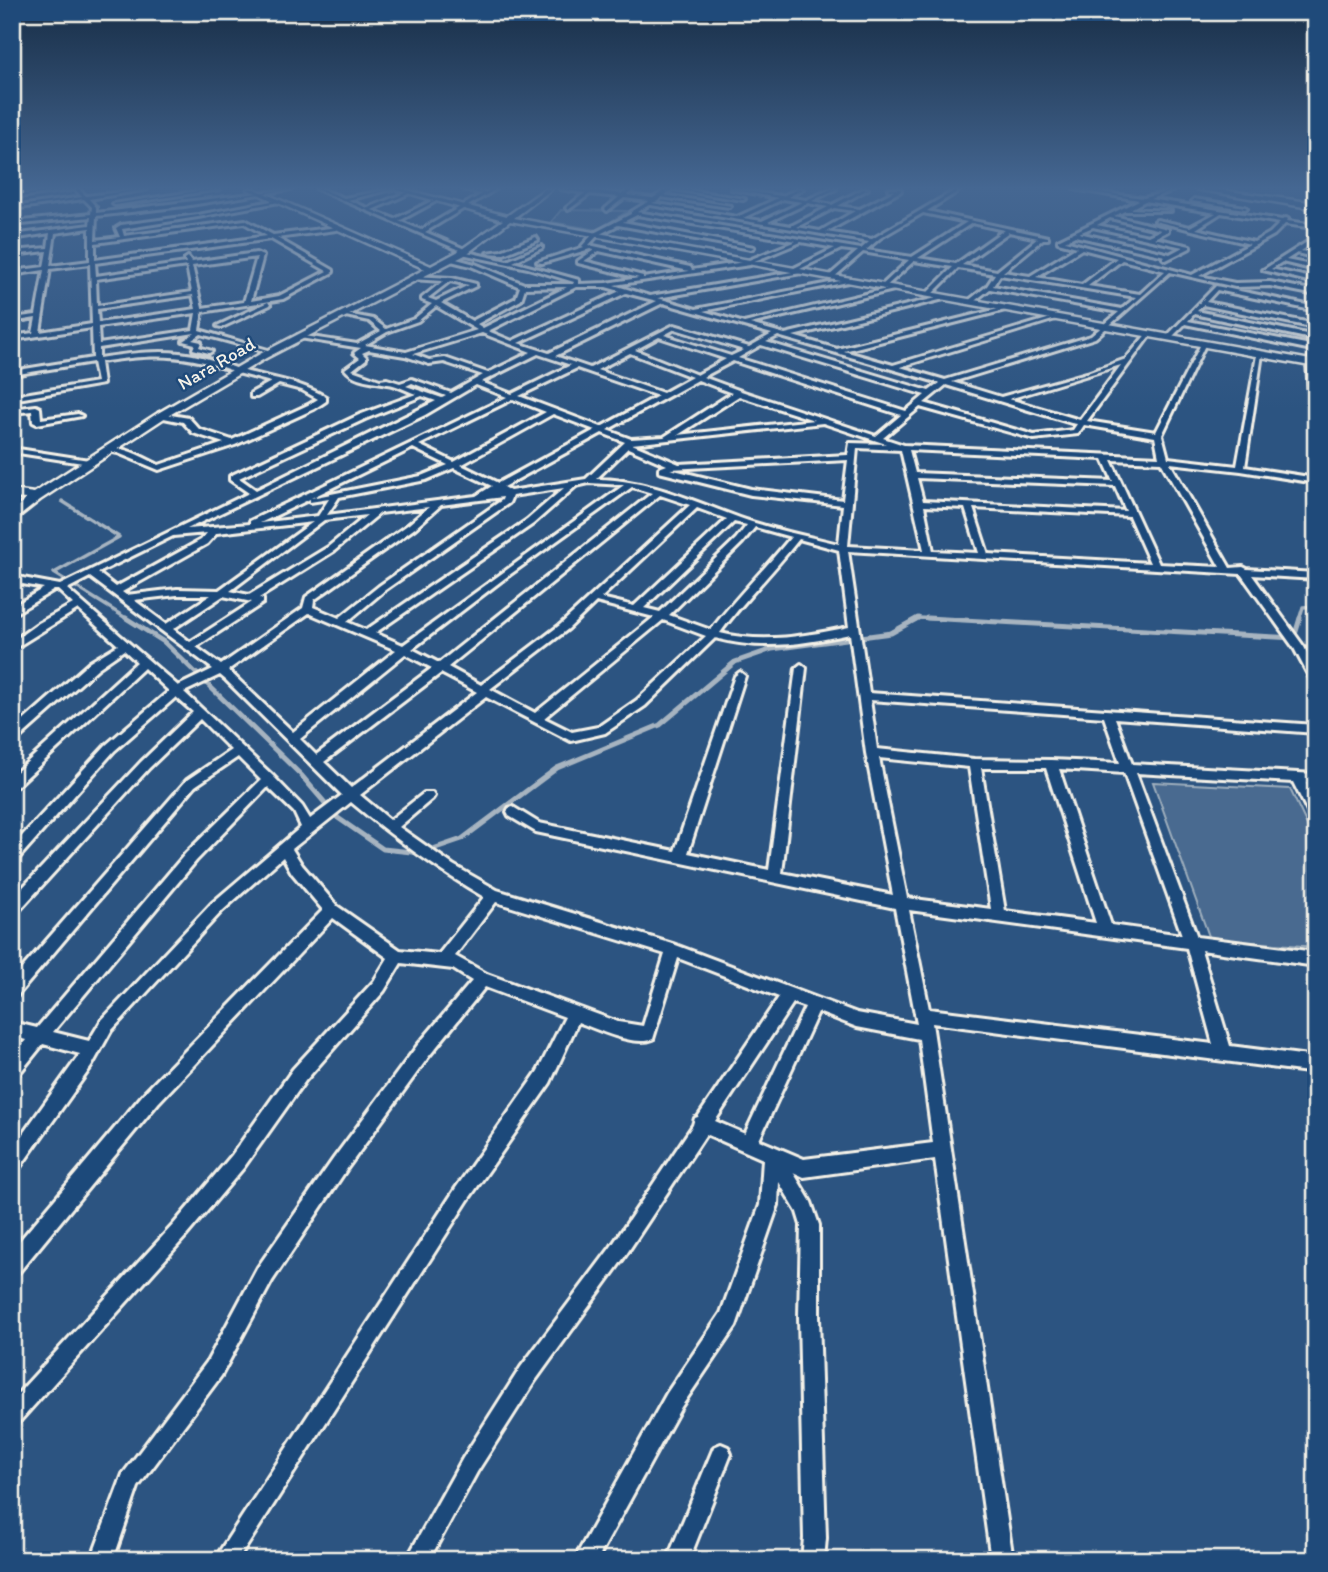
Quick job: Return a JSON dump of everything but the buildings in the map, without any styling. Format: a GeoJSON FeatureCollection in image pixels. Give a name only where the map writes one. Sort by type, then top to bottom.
{"type":"FeatureCollection","features":[{"type":"Feature","properties":{"kind":"street"},"geometry":{"type":"LineString","coordinates":[[36,335],[49,262]]}},
{"type":"Feature","properties":{"kind":"street"},"geometry":{"type":"LineString","coordinates":[[12,273],[91,262]]}},
{"type":"Feature","properties":{"kind":"street"},"geometry":{"type":"LineString","coordinates":[[12,398],[101,383],[95,347],[94,262]]}},
{"type":"Feature","properties":{"kind":"street"},"geometry":{"type":"LineString","coordinates":[[94,278],[208,262]]}},
{"type":"Feature","properties":{"kind":"street"},"geometry":{"type":"LineString","coordinates":[[247,303],[257,262]]}},
{"type":"Feature","properties":{"kind":"street"},"geometry":{"type":"LineString","coordinates":[[220,326],[330,273],[331,270],[318,262]]}},
{"type":"Feature","properties":{"kind":"street"},"geometry":{"type":"LineString","coordinates":[[416,262],[431,269]]}},
{"type":"Feature","properties":{"kind":"street","name":"Nara Road"},"geometry":{"type":"LineString","coordinates":[[12,518],[36,497],[89,462],[239,369],[443,262]]}},
{"type":"Feature","properties":{"kind":"street"},"geometry":{"type":"LineString","coordinates":[[470,262],[523,286],[576,283],[606,285],[746,262]]}},
{"type":"Feature","properties":{"kind":"street"},"geometry":{"type":"LineString","coordinates":[[509,262],[576,283]]}},
{"type":"Feature","properties":{"kind":"street"},"geometry":{"type":"LineString","coordinates":[[581,262],[648,279]]}},
{"type":"Feature","properties":{"kind":"street"},"geometry":{"type":"LineString","coordinates":[[656,262],[698,271]]}},
{"type":"Feature","properties":{"kind":"street"},"geometry":{"type":"LineString","coordinates":[[750,262],[1313,364]]}},
{"type":"Feature","properties":{"kind":"street"},"geometry":{"type":"LineString","coordinates":[[793,270],[808,262]]}},
{"type":"Feature","properties":{"kind":"street"},"geometry":{"type":"LineString","coordinates":[[831,277],[848,262]]}},
{"type":"Feature","properties":{"kind":"street"},"geometry":{"type":"LineString","coordinates":[[883,287],[909,262]]}},
{"type":"Feature","properties":{"kind":"street"},"geometry":{"type":"LineString","coordinates":[[934,262],[1141,296]]}},
{"type":"Feature","properties":{"kind":"street"},"geometry":{"type":"LineString","coordinates":[[928,295],[962,262]]}},
{"type":"Feature","properties":{"kind":"street"},"geometry":{"type":"LineString","coordinates":[[970,302],[989,287],[998,273],[1011,262]]}},
{"type":"Feature","properties":{"kind":"street"},"geometry":{"type":"LineString","coordinates":[[1032,277],[1056,262]]}},
{"type":"Feature","properties":{"kind":"street"},"geometry":{"type":"LineString","coordinates":[[1082,287],[1115,262]]}},
{"type":"Feature","properties":{"kind":"street"},"geometry":{"type":"LineString","coordinates":[[1141,262],[1235,285],[1270,285],[1315,292]]}},
{"type":"Feature","properties":{"kind":"street"},"geometry":{"type":"LineString","coordinates":[[1153,265],[1158,262]]}},
{"type":"Feature","properties":{"kind":"street"},"geometry":{"type":"LineString","coordinates":[[1193,277],[1221,262]]}},
{"type":"Feature","properties":{"kind":"street"},"geometry":{"type":"LineString","coordinates":[[1277,262],[1266,270],[1316,281]]}},
{"type":"Feature","properties":{"kind":"street"},"geometry":{"type":"LineString","coordinates":[[1291,262],[1316,268]]}},
{"type":"Feature","properties":{"kind":"street"},"geometry":{"type":"LineString","coordinates":[[190,265],[199,310],[198,332]]}},
{"type":"Feature","properties":{"kind":"street"},"geometry":{"type":"LineString","coordinates":[[877,439],[945,382],[1093,337],[1169,270]]}},
{"type":"Feature","properties":{"kind":"street"},"geometry":{"type":"LineString","coordinates":[[604,275],[617,272]]}},
{"type":"Feature","properties":{"kind":"street"},"geometry":{"type":"LineString","coordinates":[[649,298],[804,272]]}},
{"type":"Feature","properties":{"kind":"street"},"geometry":{"type":"LineString","coordinates":[[413,278],[474,285],[436,303],[416,320],[385,331],[362,347],[358,354],[363,360],[348,371],[379,382],[387,381],[442,401]]}},
{"type":"Feature","properties":{"kind":"street"},"geometry":{"type":"LineString","coordinates":[[406,354],[484,330],[590,278]]}},
{"type":"Feature","properties":{"kind":"street"},"geometry":{"type":"LineString","coordinates":[[448,280],[424,299],[512,343],[662,395]]}},
{"type":"Feature","properties":{"kind":"street"},"geometry":{"type":"LineString","coordinates":[[694,310],[850,281]]}},
{"type":"Feature","properties":{"kind":"street"},"geometry":{"type":"LineString","coordinates":[[606,285],[1084,423],[1158,435]]}},
{"type":"Feature","properties":{"kind":"street"},"geometry":{"type":"LineString","coordinates":[[472,324],[519,299],[523,286]]}},
{"type":"Feature","properties":{"kind":"street"},"geometry":{"type":"LineString","coordinates":[[989,287],[1125,311]]}},
{"type":"Feature","properties":{"kind":"street"},"geometry":{"type":"LineString","coordinates":[[1168,338],[1216,288],[1316,309]]}},
{"type":"Feature","properties":{"kind":"street"},"geometry":{"type":"LineString","coordinates":[[743,324],[895,289]]}},
{"type":"Feature","properties":{"kind":"street"},"geometry":{"type":"LineString","coordinates":[[512,343],[625,291]]}},
{"type":"Feature","properties":{"kind":"street"},"geometry":{"type":"LineString","coordinates":[[94,308],[196,293]]}},
{"type":"Feature","properties":{"kind":"street"},"geometry":{"type":"LineString","coordinates":[[12,338],[281,298]]}},
{"type":"Feature","properties":{"kind":"street"},"geometry":{"type":"LineString","coordinates":[[478,497],[761,343],[782,335],[945,298]]}},
{"type":"Feature","properties":{"kind":"street"},"geometry":{"type":"LineString","coordinates":[[549,356],[663,301]]}},
{"type":"Feature","properties":{"kind":"street"},"geometry":{"type":"LineString","coordinates":[[1202,303],[1315,324]]}},
{"type":"Feature","properties":{"kind":"street"},"geometry":{"type":"LineString","coordinates":[[836,351],[1006,309]]}},
{"type":"Feature","properties":{"kind":"street"},"geometry":{"type":"LineString","coordinates":[[1193,312],[1316,338]]}},
{"type":"Feature","properties":{"kind":"street"},"geometry":{"type":"LineString","coordinates":[[343,314],[371,320],[385,331]]}},
{"type":"Feature","properties":{"kind":"street"},"geometry":{"type":"LineString","coordinates":[[12,320],[40,316]]}},
{"type":"Feature","properties":{"kind":"street"},"geometry":{"type":"LineString","coordinates":[[893,367],[1056,318]]}},
{"type":"Feature","properties":{"kind":"street"},"geometry":{"type":"LineString","coordinates":[[1184,322],[1316,348],[1313,364],[1316,440]]}},
{"type":"Feature","properties":{"kind":"street"},"geometry":{"type":"LineString","coordinates":[[591,370],[674,327],[749,349]]}},
{"type":"Feature","properties":{"kind":"street"},"geometry":{"type":"LineString","coordinates":[[198,332],[186,341],[200,343],[195,348],[219,354],[239,369]]}},
{"type":"Feature","properties":{"kind":"street"},"geometry":{"type":"LineString","coordinates":[[95,347],[198,332],[269,352]]}},
{"type":"Feature","properties":{"kind":"street"},"geometry":{"type":"LineString","coordinates":[[919,404],[1034,437],[1075,432],[1147,334]]}},
{"type":"Feature","properties":{"kind":"street"},"geometry":{"type":"LineString","coordinates":[[658,335],[907,414]]}},
{"type":"Feature","properties":{"kind":"street"},"geometry":{"type":"LineString","coordinates":[[300,336],[406,354],[429,362],[444,360],[488,375]]}},
{"type":"Feature","properties":{"kind":"street"},"geometry":{"type":"LineString","coordinates":[[761,343],[930,394]]}},
{"type":"Feature","properties":{"kind":"street"},"geometry":{"type":"LineString","coordinates":[[1204,344],[1158,435],[1164,460],[1226,569]]}},
{"type":"Feature","properties":{"kind":"street"},"geometry":{"type":"LineString","coordinates":[[629,350],[738,393],[905,448]]}},
{"type":"Feature","properties":{"kind":"street"},"geometry":{"type":"LineString","coordinates":[[12,373],[96,360],[175,352],[205,358],[305,388],[323,399],[232,443],[159,468],[120,451],[108,450]]}},
{"type":"Feature","properties":{"kind":"street"},"geometry":{"type":"LineString","coordinates":[[12,612],[442,401],[536,352]]}},
{"type":"Feature","properties":{"kind":"street"},"geometry":{"type":"LineString","coordinates":[[1241,469],[1260,355]]}},
{"type":"Feature","properties":{"kind":"street"},"geometry":{"type":"LineString","coordinates":[[1000,399],[1129,360]]}},
{"type":"Feature","properties":{"kind":"street"},"geometry":{"type":"LineString","coordinates":[[243,528],[577,365]]}},
{"type":"Feature","properties":{"kind":"street"},"geometry":{"type":"LineString","coordinates":[[254,395],[278,381]]}},
{"type":"Feature","properties":{"kind":"street"},"geometry":{"type":"LineString","coordinates":[[399,386],[412,381],[452,396]]}},
{"type":"Feature","properties":{"kind":"street"},"geometry":{"type":"LineString","coordinates":[[475,382],[600,429],[678,467],[852,457]]}},
{"type":"Feature","properties":{"kind":"street"},"geometry":{"type":"LineString","coordinates":[[666,439],[738,393]]}},
{"type":"Feature","properties":{"kind":"street"},"geometry":{"type":"LineString","coordinates":[[255,493],[233,478],[362,416],[422,394]]}},
{"type":"Feature","properties":{"kind":"street"},"geometry":{"type":"LineString","coordinates":[[15,411],[23,396]]}},
{"type":"Feature","properties":{"kind":"street"},"geometry":{"type":"LineString","coordinates":[[15,411],[36,408],[37,422]]}},
{"type":"Feature","properties":{"kind":"street"},"geometry":{"type":"LineString","coordinates":[[295,503],[423,478],[453,466],[553,411]]}},
{"type":"Feature","properties":{"kind":"street"},"geometry":{"type":"LineString","coordinates":[[162,415],[186,420],[196,431],[232,443]]}},
{"type":"Feature","properties":{"kind":"street"},"geometry":{"type":"LineString","coordinates":[[37,422],[78,416]]}},
{"type":"Feature","properties":{"kind":"street"},"geometry":{"type":"LineString","coordinates":[[589,481],[628,443],[824,421]]}},
{"type":"Feature","properties":{"kind":"street"},"geometry":{"type":"LineString","coordinates":[[37,422],[63,428]]}},
{"type":"Feature","properties":{"kind":"street"},"geometry":{"type":"LineString","coordinates":[[412,445],[496,485],[508,495]]}},
{"type":"Feature","properties":{"kind":"street"},"geometry":{"type":"LineString","coordinates":[[1002,1560],[923,1014],[873,753],[854,636],[843,548],[853,445],[1164,460],[1316,481]]}},
{"type":"Feature","properties":{"kind":"street"},"geometry":{"type":"LineString","coordinates":[[905,448],[929,553]]}},
{"type":"Feature","properties":{"kind":"street"},"geometry":{"type":"LineString","coordinates":[[12,450],[89,462]]}},
{"type":"Feature","properties":{"kind":"street"},"geometry":{"type":"LineString","coordinates":[[1106,457],[1155,565]]}},
{"type":"Feature","properties":{"kind":"street"},"geometry":{"type":"LineString","coordinates":[[673,465],[662,470],[751,492],[848,503]]}},
{"type":"Feature","properties":{"kind":"street"},"geometry":{"type":"LineString","coordinates":[[911,475],[1118,484]]}},
{"type":"Feature","properties":{"kind":"street"},"geometry":{"type":"LineString","coordinates":[[171,533],[243,528],[508,495],[589,481],[616,481],[659,491],[733,518],[843,548],[1316,576]]}},
{"type":"Feature","properties":{"kind":"street"},"geometry":{"type":"LineString","coordinates":[[368,634],[530,522],[573,484]]}},
{"type":"Feature","properties":{"kind":"street"},"geometry":{"type":"LineString","coordinates":[[293,740],[404,650],[631,484]]}},
{"type":"Feature","properties":{"kind":"street"},"geometry":{"type":"LineString","coordinates":[[316,761],[440,668],[659,491]]}},
{"type":"Feature","properties":{"kind":"street"},"geometry":{"type":"LineString","coordinates":[[12,494],[36,497]]}},
{"type":"Feature","properties":{"kind":"street"},"geometry":{"type":"LineString","coordinates":[[166,629],[224,591],[322,518],[336,495]]}},
{"type":"Feature","properties":{"kind":"street"},"geometry":{"type":"LineString","coordinates":[[341,622],[382,588],[506,501],[508,495]]}},
{"type":"Feature","properties":{"kind":"street"},"geometry":{"type":"LineString","coordinates":[[12,856],[110,748],[176,691],[221,670],[308,609],[309,599],[412,526],[439,503]]}},
{"type":"Feature","properties":{"kind":"street"},"geometry":{"type":"LineString","coordinates":[[919,503],[1132,514]]}},
{"type":"Feature","properties":{"kind":"street"},"geometry":{"type":"LineString","coordinates":[[12,1164],[106,1026],[217,907],[308,828],[352,796],[595,600],[696,504]]}},
{"type":"Feature","properties":{"kind":"street"},"geometry":{"type":"LineString","coordinates":[[968,505],[984,556]]}},
{"type":"Feature","properties":{"kind":"street"},"geometry":{"type":"LineString","coordinates":[[251,598],[331,550],[377,510]]}},
{"type":"Feature","properties":{"kind":"street"},"geometry":{"type":"LineString","coordinates":[[637,609],[733,518]]}},
{"type":"Feature","properties":{"kind":"street"},"geometry":{"type":"LineString","coordinates":[[536,718],[662,615],[739,541],[753,524]]}},
{"type":"Feature","properties":{"kind":"street"},"geometry":{"type":"LineString","coordinates":[[121,594],[204,542],[214,530]]}},
{"type":"Feature","properties":{"kind":"street"},"geometry":{"type":"LineString","coordinates":[[308,609],[404,650],[571,737],[601,730],[642,703],[714,634],[733,608],[768,572],[797,536]]}},
{"type":"Feature","properties":{"kind":"street"},"geometry":{"type":"LineString","coordinates":[[1243,570],[1300,647],[1316,679]]}},
{"type":"Feature","properties":{"kind":"street"},"geometry":{"type":"LineString","coordinates":[[88,574],[121,594],[221,670],[352,796],[390,827],[448,869],[493,895],[673,950],[858,1020],[926,1033]]}},
{"type":"Feature","properties":{"kind":"street"},"geometry":{"type":"LineString","coordinates":[[12,579],[59,587],[200,712],[298,808],[308,828]]}},
{"type":"Feature","properties":{"kind":"street"},"geometry":{"type":"LineString","coordinates":[[121,594],[224,591],[260,601],[190,646]]}},
{"type":"Feature","properties":{"kind":"street"},"geometry":{"type":"LineString","coordinates":[[595,600],[662,615],[714,634],[771,643],[854,636]]}},
{"type":"Feature","properties":{"kind":"street"},"geometry":{"type":"LineString","coordinates":[[12,647],[79,604]]}},
{"type":"Feature","properties":{"kind":"street"},"geometry":{"type":"LineString","coordinates":[[12,738],[94,665],[125,645]]}},
{"type":"Feature","properties":{"kind":"street"},"geometry":{"type":"LineString","coordinates":[[12,784],[143,662]]}},
{"type":"Feature","properties":{"kind":"street"},"geometry":{"type":"LineString","coordinates":[[775,876],[801,668]]}},
{"type":"Feature","properties":{"kind":"street"},"geometry":{"type":"LineString","coordinates":[[680,856],[740,676]]}},
{"type":"Feature","properties":{"kind":"street"},"geometry":{"type":"LineString","coordinates":[[864,696],[1316,729]]}},
{"type":"Feature","properties":{"kind":"street"},"geometry":{"type":"LineString","coordinates":[[12,909],[145,765],[200,712]]}},
{"type":"Feature","properties":{"kind":"street"},"geometry":{"type":"LineString","coordinates":[[1108,714],[1192,942],[1224,1054]]}},
{"type":"Feature","properties":{"kind":"street"},"geometry":{"type":"LineString","coordinates":[[12,991],[191,783],[239,751]]}},
{"type":"Feature","properties":{"kind":"street"},"geometry":{"type":"LineString","coordinates":[[873,753],[974,763],[1051,764],[1316,779]]}},
{"type":"Feature","properties":{"kind":"street"},"geometry":{"type":"LineString","coordinates":[[974,763],[999,916]]}},
{"type":"Feature","properties":{"kind":"street"},"geometry":{"type":"LineString","coordinates":[[1051,764],[1106,930]]}},
{"type":"Feature","properties":{"kind":"street"},"geometry":{"type":"LineString","coordinates":[[1297,778],[1316,816]]}},
{"type":"Feature","properties":{"kind":"street"},"geometry":{"type":"LineString","coordinates":[[12,1069],[191,857],[269,779]]}},
{"type":"Feature","properties":{"kind":"street"},"geometry":{"type":"LineString","coordinates":[[390,827],[428,796]]}},
{"type":"Feature","properties":{"kind":"street"},"geometry":{"type":"LineString","coordinates":[[513,812],[536,827],[901,903],[1316,960]]}},
{"type":"Feature","properties":{"kind":"street"},"geometry":{"type":"LineString","coordinates":[[285,848],[297,869],[332,910],[397,956],[456,963],[482,979],[618,1029],[648,1034],[673,950]]}},
{"type":"Feature","properties":{"kind":"street"},"geometry":{"type":"LineString","coordinates":[[443,961],[493,895]]}},
{"type":"Feature","properties":{"kind":"street"},"geometry":{"type":"LineString","coordinates":[[12,1265],[152,1097],[332,910]]}},
{"type":"Feature","properties":{"kind":"street"},"geometry":{"type":"LineString","coordinates":[[12,1415],[180,1230],[238,1161],[299,1075],[379,986],[397,956]]}},
{"type":"Feature","properties":{"kind":"street"},"geometry":{"type":"LineString","coordinates":[[102,1560],[130,1481],[214,1369],[265,1274],[422,1051],[482,979]]}},
{"type":"Feature","properties":{"kind":"street"},"geometry":{"type":"LineString","coordinates":[[416,1560],[470,1465],[528,1374],[617,1252],[790,994]]}},
{"type":"Feature","properties":{"kind":"street"},"geometry":{"type":"LineString","coordinates":[[749,1144],[814,1004]]}},
{"type":"Feature","properties":{"kind":"street"},"geometry":{"type":"LineString","coordinates":[[225,1560],[462,1194],[544,1077],[575,1012]]}},
{"type":"Feature","properties":{"kind":"street"},"geometry":{"type":"LineString","coordinates":[[923,1014],[1316,1065]]}},
{"type":"Feature","properties":{"kind":"street"},"geometry":{"type":"LineString","coordinates":[[12,1028],[92,1049]]}},
{"type":"Feature","properties":{"kind":"street"},"geometry":{"type":"LineString","coordinates":[[701,1124],[804,1168],[942,1150]]}},
{"type":"Feature","properties":{"kind":"street"},"geometry":{"type":"LineString","coordinates":[[585,1560],[674,1400],[729,1319],[769,1205],[772,1154]]}},
{"type":"Feature","properties":{"kind":"street"},"geometry":{"type":"LineString","coordinates":[[772,1154],[805,1208],[810,1225],[813,1560]]}},
{"type":"Feature","properties":{"kind":"street"},"geometry":{"type":"LineString","coordinates":[[678,1560],[721,1454]]}},
{"type":"Feature","properties":{"kind":"shaded area"},"geometry":{"type":"Polygon","coordinates":[[[1153,782],[1290,789],[1316,844],[1316,947],[1210,939],[1153,782]]]}},
{"type":"Feature","properties":{"kind":"waterway"},"geometry":{"type":"LineString","coordinates":[[62,501],[119,537],[54,573],[129,620]]}},
{"type":"Feature","properties":{"kind":"waterway"},"geometry":{"type":"LineString","coordinates":[[1299,620],[1303,607],[1316,606]]}},
{"type":"Feature","properties":{"kind":"waterway"},"geometry":{"type":"LineString","coordinates":[[126,618],[164,642],[301,775],[338,818],[383,849],[421,853],[462,839],[557,768],[660,725],[735,662],[772,649],[891,633],[918,618]]}},
{"type":"Feature","properties":{"kind":"waterway"},"geometry":{"type":"LineString","coordinates":[[927,618],[1294,638],[1300,618]]}},
{"type":"Feature","properties":{"kind":"waterway"},"geometry":{"type":"LineString","coordinates":[[915,620],[960,620]]}}]}
